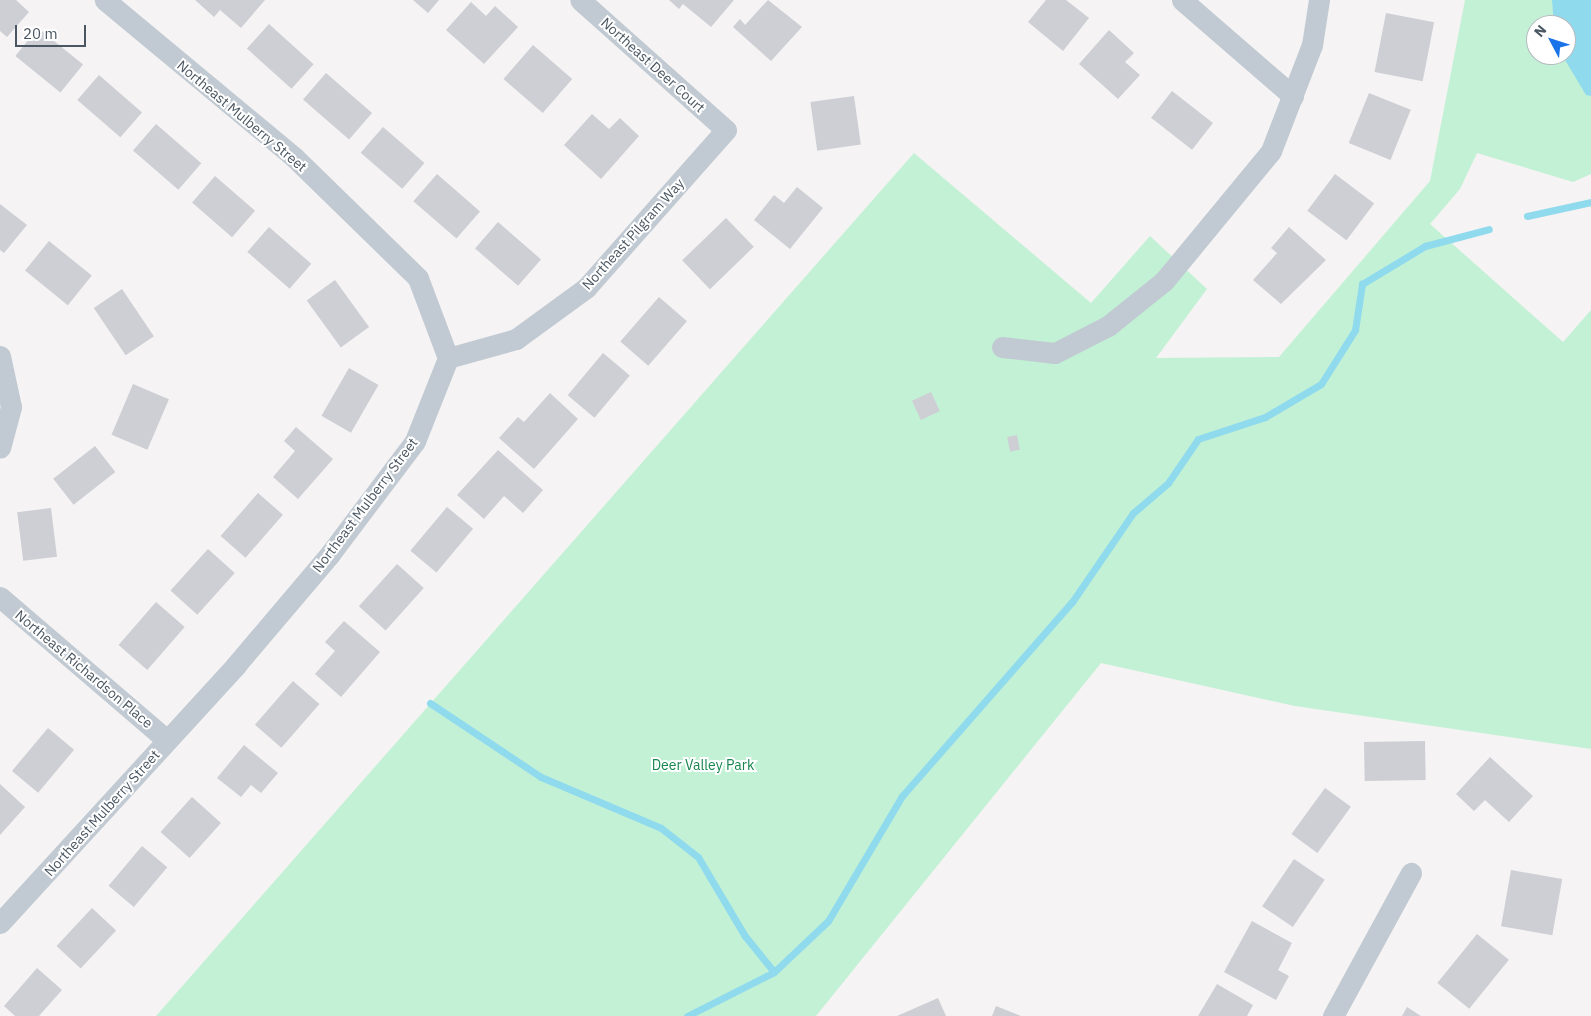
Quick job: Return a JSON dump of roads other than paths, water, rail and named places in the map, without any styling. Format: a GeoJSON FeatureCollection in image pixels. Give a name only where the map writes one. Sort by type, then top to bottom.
{"type":"FeatureCollection","features":[{"type":"Feature","properties":{"kind":"street","name":"Northeast Mulberry Street"},"geometry":{"type":"LineString","coordinates":[[0,923],[167,740],[330,554],[415,441],[448,358],[418,278],[294,157],[105,0]]}},
{"type":"Feature","properties":{"kind":"street","name":"Northeast Deer Court"},"geometry":{"type":"LineString","coordinates":[[580,0],[726,130]]}},
{"type":"Feature","properties":{"kind":"street"},"geometry":{"type":"LineString","coordinates":[[1182,0],[1293,96]]}},
{"type":"Feature","properties":{"kind":"street"},"geometry":{"type":"LineString","coordinates":[[1002,347],[1055,353],[1108,326],[1164,281],[1271,151],[1312,45],[1319,0]]}},
{"type":"Feature","properties":{"kind":"street","name":"Northeast Pilgram Way"},"geometry":{"type":"LineString","coordinates":[[448,358],[516,339],[586,288],[726,130]]}},
{"type":"Feature","properties":{"kind":"street"},"geometry":{"type":"LineString","coordinates":[[0,356],[11,407],[0,448]]}},
{"type":"Feature","properties":{"kind":"street","name":"Northeast Richardson Place"},"geometry":{"type":"LineString","coordinates":[[0,597],[167,740]]}},
{"type":"Feature","properties":{"kind":"street"},"geometry":{"type":"LineString","coordinates":[[1333,1016],[1411,873]]}},
{"type":"Feature","properties":{"kind":"water"},"geometry":{"type":"Polygon","coordinates":[[[1552,0],[1591,0],[1591,96],[1586,95],[1568,65],[1576,65],[1576,15],[1553,15],[1552,0]]]}},
{"type":"Feature","properties":{"kind":"waterway"},"geometry":{"type":"LineString","coordinates":[[1527,216],[1591,202]]}},
{"type":"Feature","properties":{"kind":"waterway"},"geometry":{"type":"LineString","coordinates":[[687,1016],[774,972],[828,921],[902,796],[1072,602],[1133,513],[1168,483],[1198,439],[1265,417],[1321,384],[1355,330],[1362,284],[1425,246],[1489,229]]}},
{"type":"Feature","properties":{"kind":"waterway"},"geometry":{"type":"LineString","coordinates":[[430,703],[541,777],[661,828],[698,857],[745,936],[774,972]]}},
{"type":"Feature","properties":{"kind":"park label","name":"Deer Valley Park"},"geometry":{"type":"Point","coordinates":[703,765]}}]}
